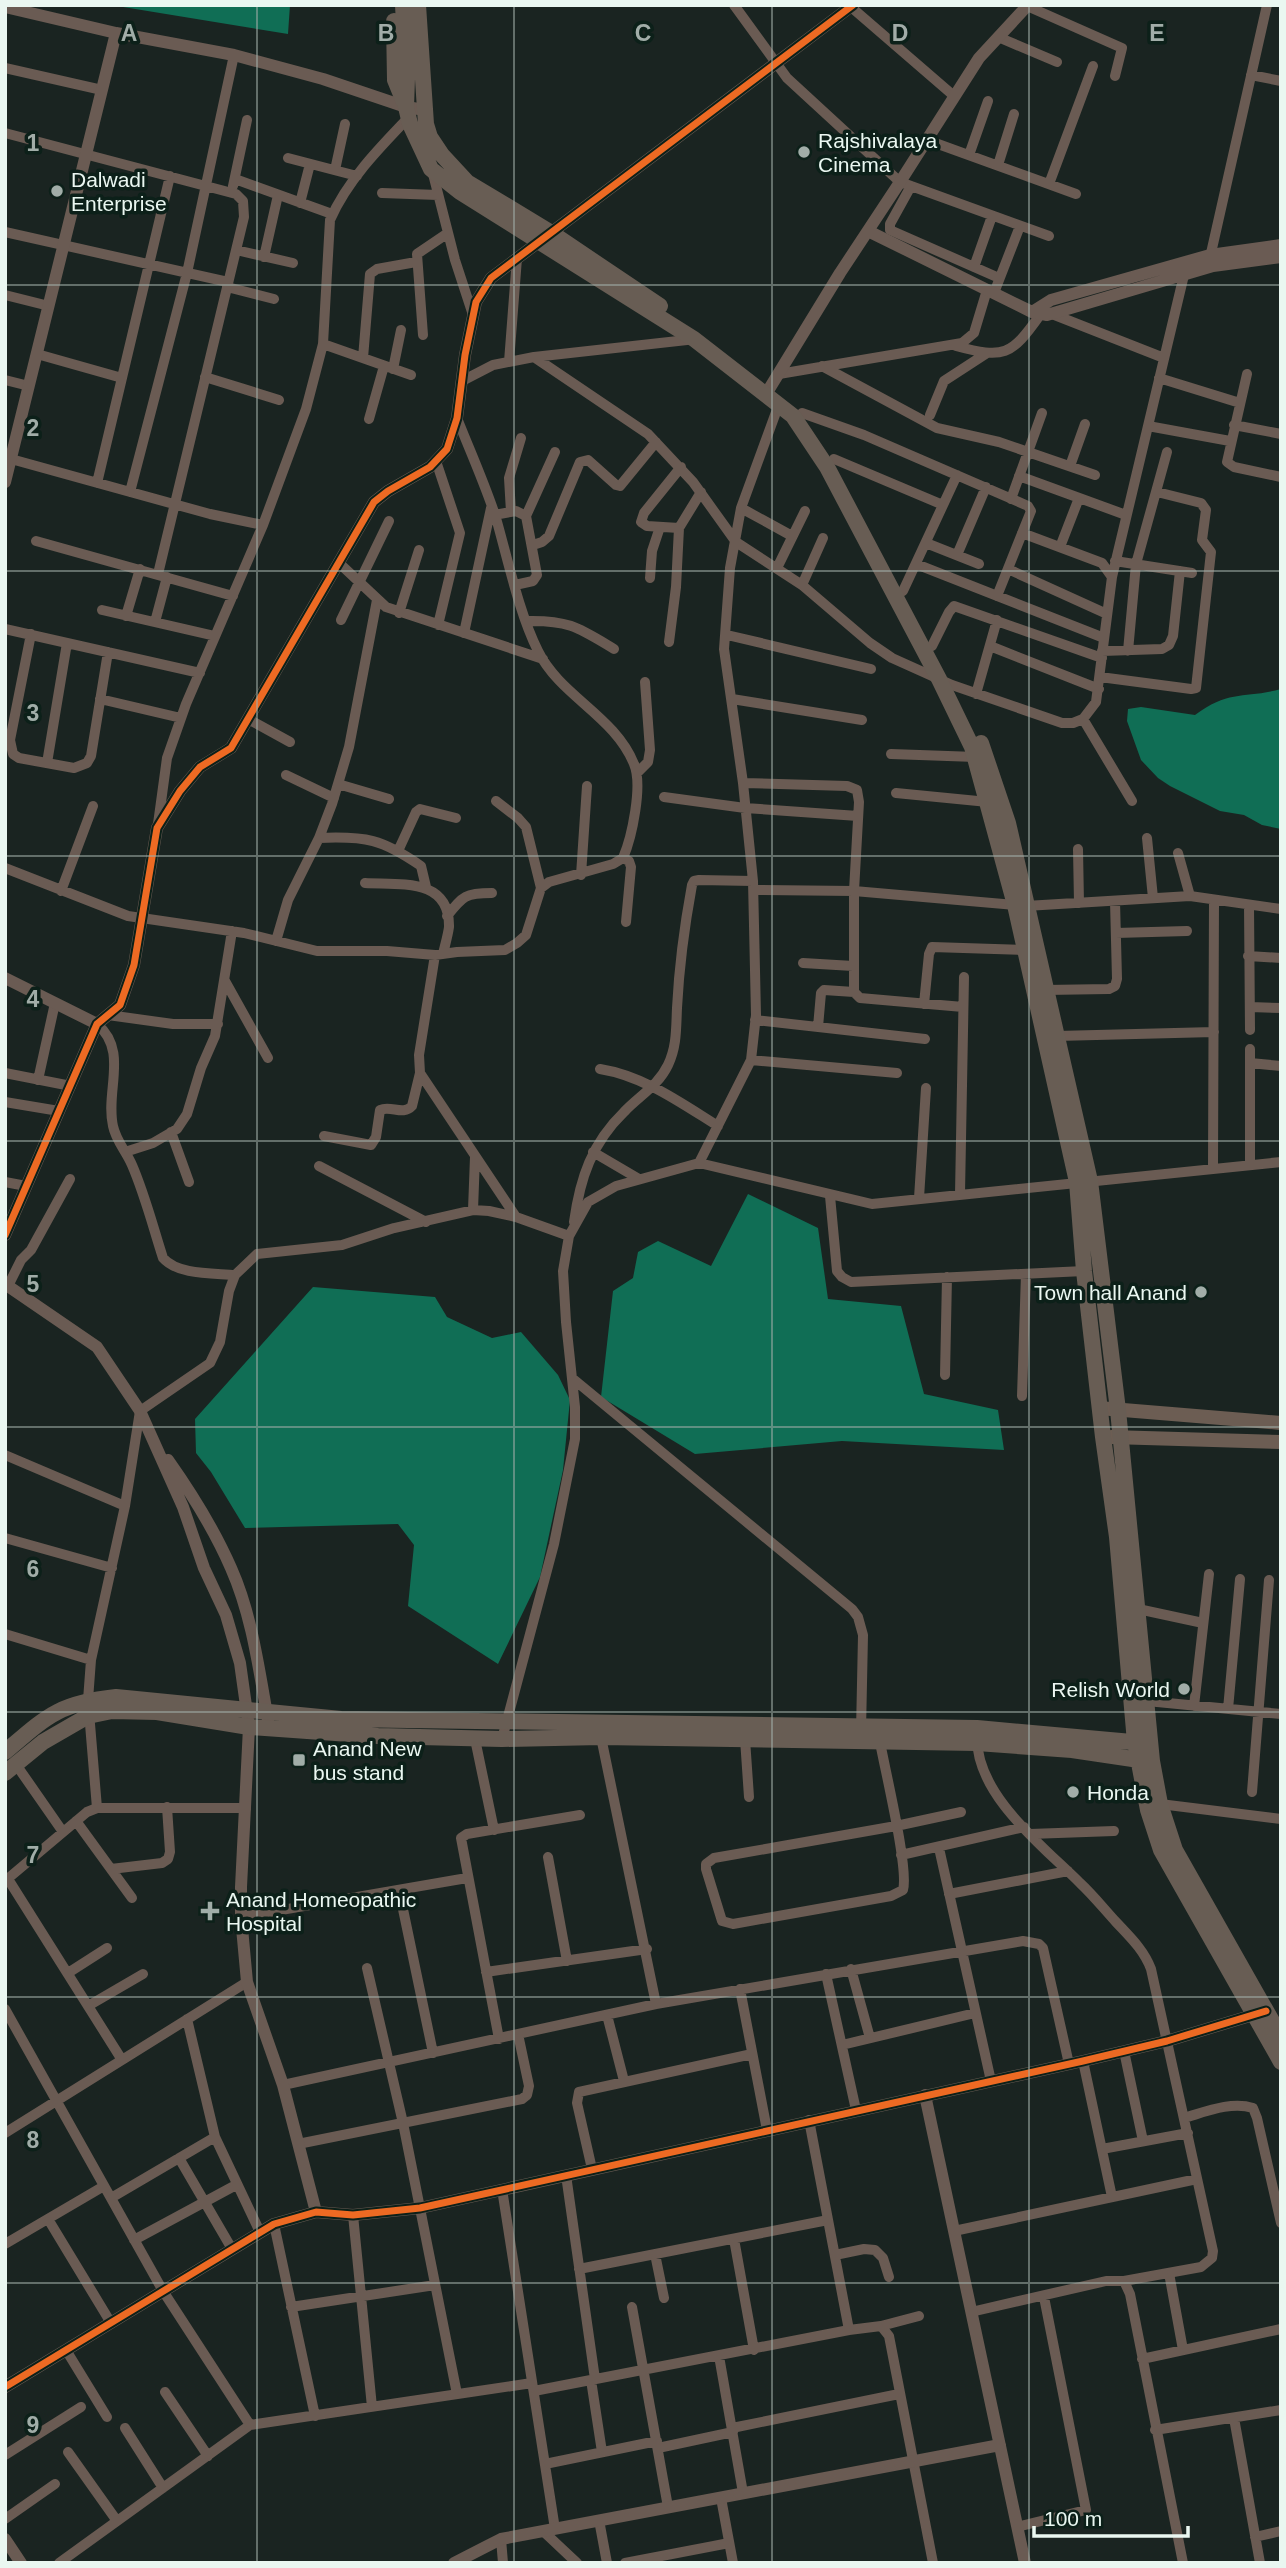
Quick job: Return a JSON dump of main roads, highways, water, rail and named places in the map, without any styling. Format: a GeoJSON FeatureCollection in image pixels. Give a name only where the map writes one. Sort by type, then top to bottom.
{"type":"FeatureCollection","features":[{"type":"Feature","properties":{"kind":"main road"},"geometry":{"type":"LineString","coordinates":[[393,5],[395,80],[413,134],[431,169],[460,192],[620,278],[700,339],[737,358],[802,413],[834,459],[932,646],[976,757],[1057,1036],[1083,1181],[1118,1410],[1147,1701],[1143,1743]]}},
{"type":"Feature","properties":{"kind":"main road"},"geometry":{"type":"LineString","coordinates":[[403,5],[407,112]]}},
{"type":"Feature","properties":{"kind":"main road"},"geometry":{"type":"LineString","coordinates":[[418,5],[424,104],[430,137],[467,183],[545,237]]}},
{"type":"Feature","properties":{"kind":"main road"},"geometry":{"type":"LineString","coordinates":[[424,104],[432,71],[428,5]]}},
{"type":"Feature","properties":{"kind":"main road"},"geometry":{"type":"LineString","coordinates":[[774,390],[827,467],[986,754],[1008,823],[1025,950],[1083,1181],[1084,1271],[1143,1743],[1148,1810],[1161,1850],[1260,2013],[1281,2037]]}},
{"type":"Feature","properties":{"kind":"main road"},"geometry":{"type":"LineString","coordinates":[[1100,1408],[1281,1423]]}},
{"type":"Feature","properties":{"kind":"main road"},"geometry":{"type":"LineString","coordinates":[[1103,1437],[1281,1442]]}},
{"type":"Feature","properties":{"kind":"main road"},"geometry":{"type":"LineString","coordinates":[[9,1763],[43,1742],[88,1708],[116,1697],[341,1719],[601,1737],[745,1739],[861,1733]]}},
{"type":"Feature","properties":{"kind":"main road"},"geometry":{"type":"LineString","coordinates":[[88,1708],[157,1712],[249,1727],[378,1736],[475,1739],[503,1731],[861,1733],[1143,1743]]}},
{"type":"Feature","properties":{"kind":"main road"},"geometry":{"type":"LineString","coordinates":[[977,1736],[1145,1761]]}},
{"type":"Feature","properties":{"kind":"main road"},"geometry":{"type":"LineString","coordinates":[[1145,1761],[1175,1850],[1260,2013],[1281,2062]]}},
{"type":"Feature","properties":{"kind":"place","name":"Rajshivalaya Cinema"},"geometry":{"type":"Point","coordinates":[804,152]}},
{"type":"Feature","properties":{"kind":"place","name":"Dalwadi Enterprise"},"geometry":{"type":"Point","coordinates":[57,191]}},
{"type":"Feature","properties":{"kind":"place","name":"Town hall Anand"},"geometry":{"type":"Point","coordinates":[1201,1292]}},
{"type":"Feature","properties":{"kind":"place","name":"Relish World"},"geometry":{"type":"Point","coordinates":[1184,1689]}},
{"type":"Feature","properties":{"kind":"place","name":"Anand New bus stand"},"geometry":{"type":"Point","coordinates":[299,1760]}},
{"type":"Feature","properties":{"kind":"place","name":"Honda"},"geometry":{"type":"Point","coordinates":[1073,1792]}},
{"type":"Feature","properties":{"kind":"place","name":"Anand Homeopathic Hospital"},"geometry":{"type":"Point","coordinates":[210,1911]}}]}
